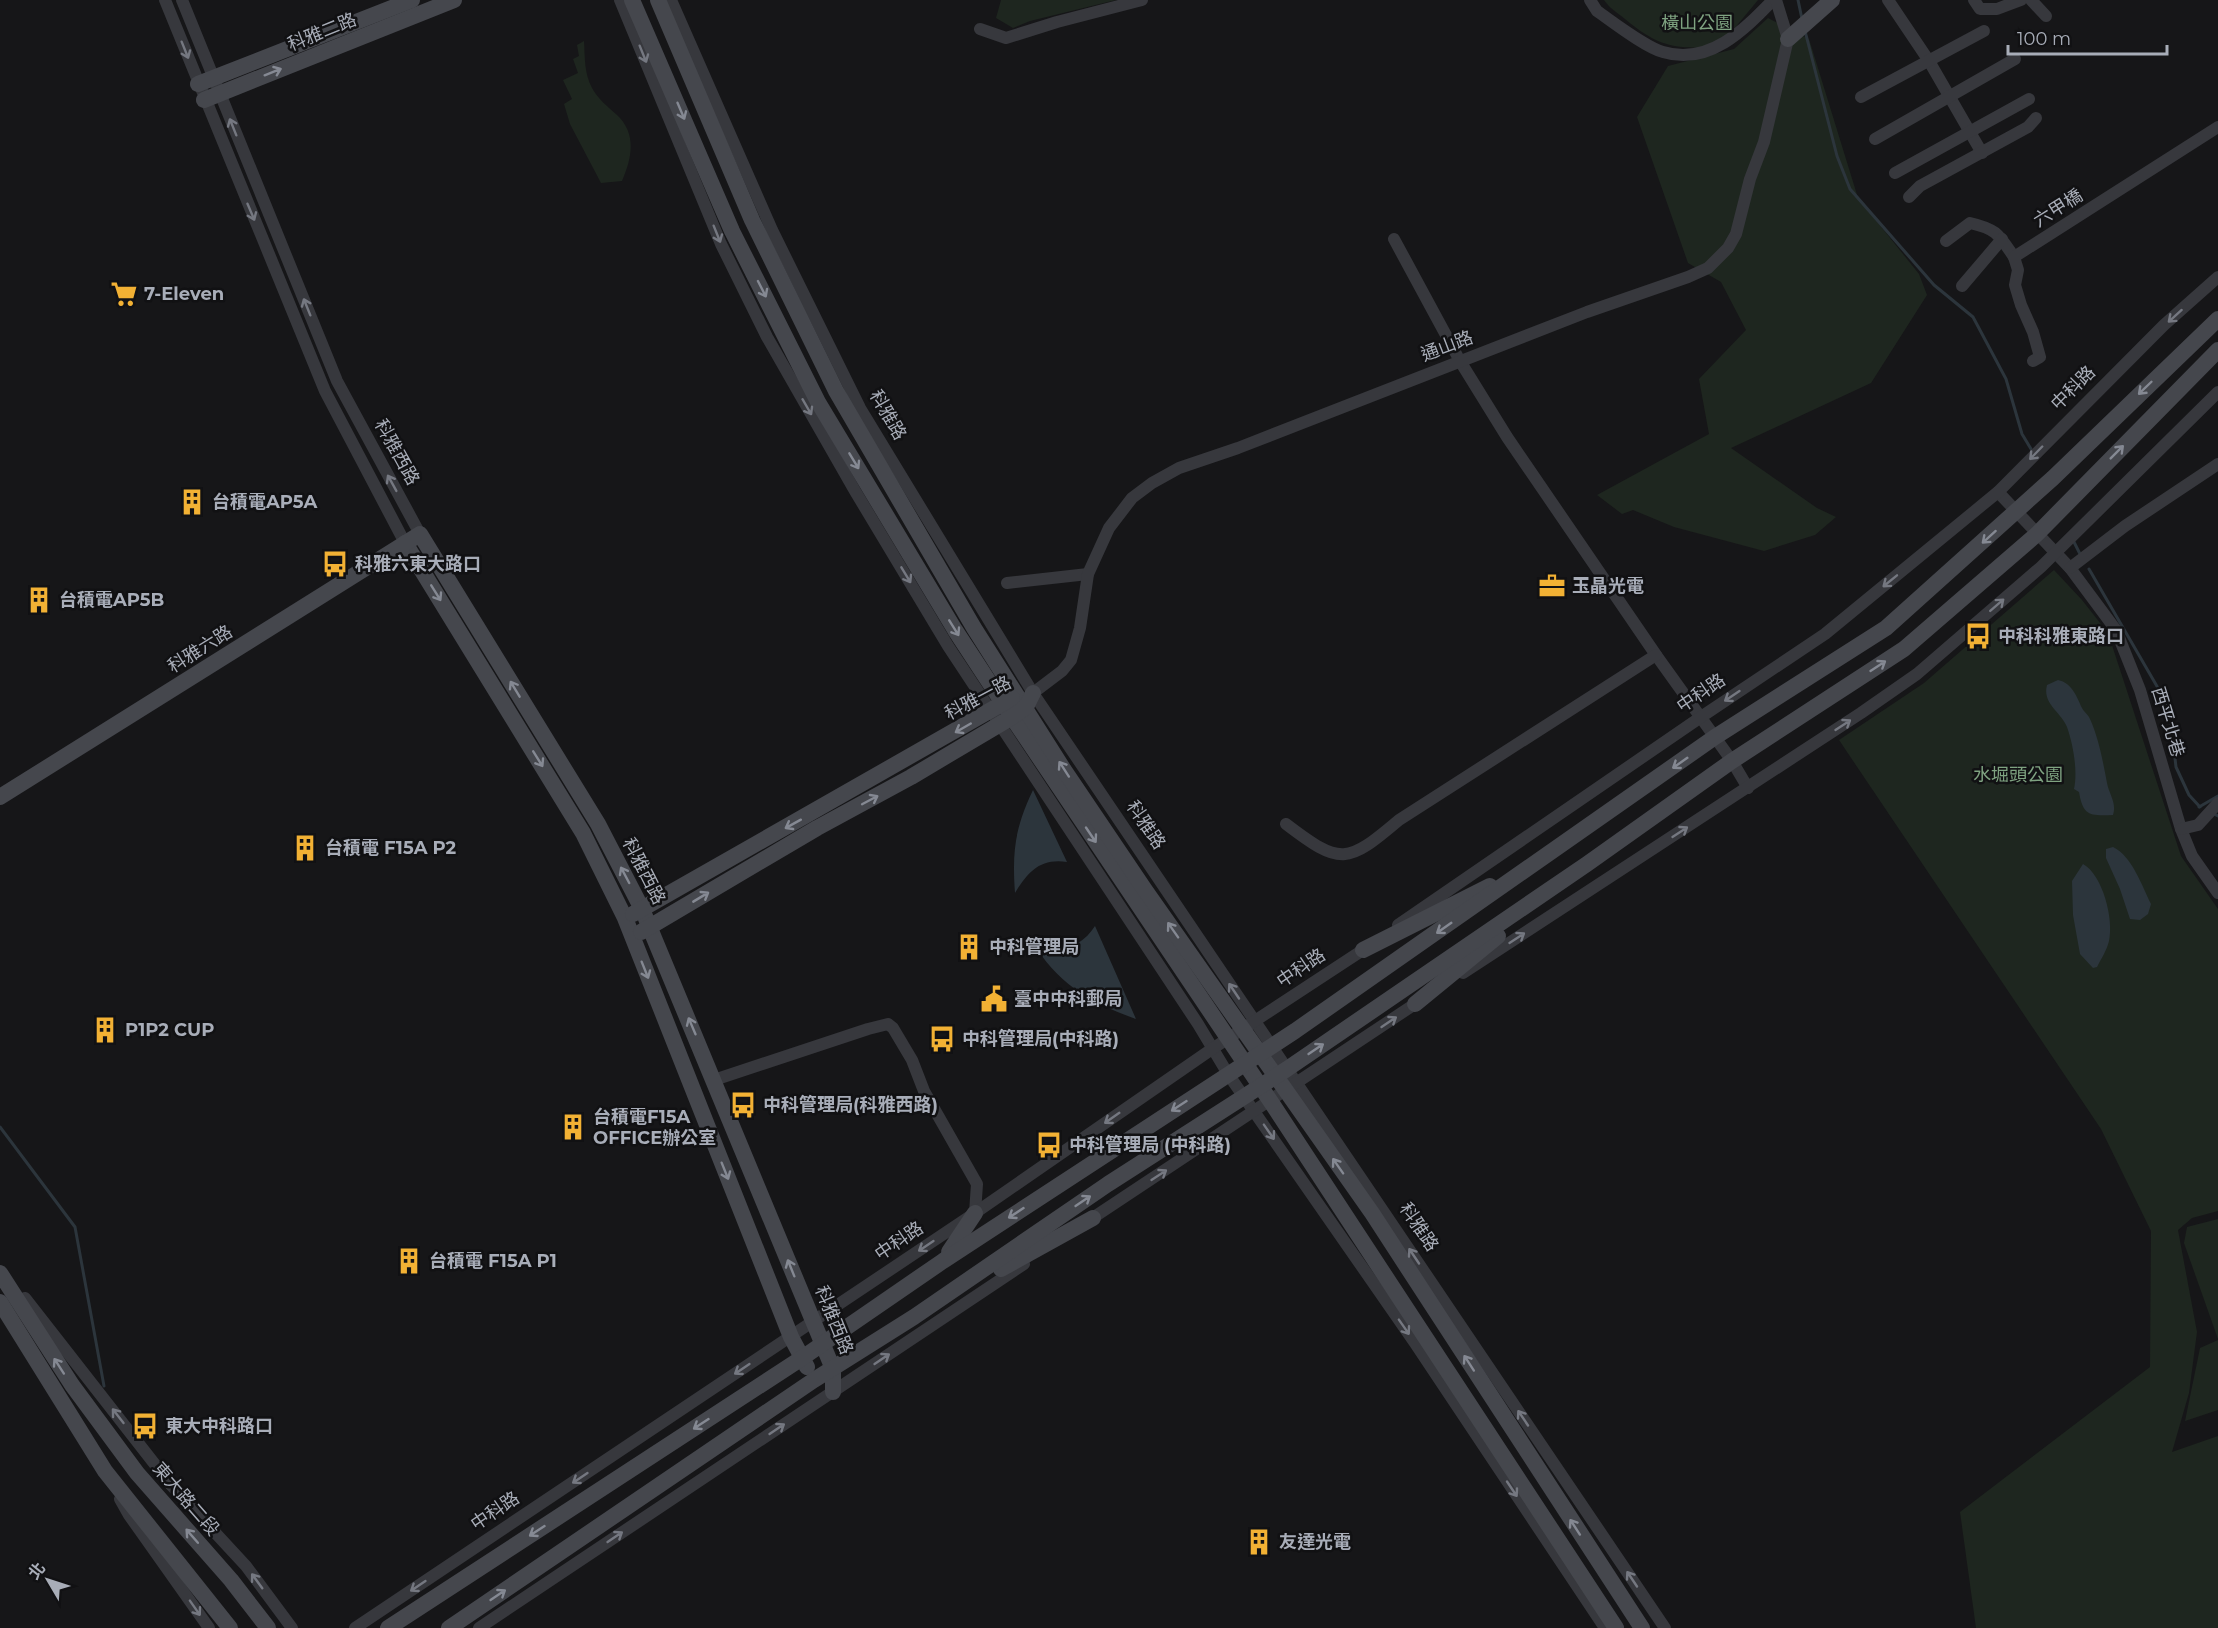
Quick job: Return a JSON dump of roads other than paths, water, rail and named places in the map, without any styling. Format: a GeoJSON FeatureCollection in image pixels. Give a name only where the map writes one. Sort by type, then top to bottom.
{"type":"FeatureCollection","features":[{"type":"Feature","properties":{"kind":"street","name":"科雅西路"},"geometry":{"type":"LineString","coordinates":[[165,0],[209,89],[337,381],[420,534],[598,824],[651,927],[833,1369],[833,1392]]}},
{"type":"Feature","properties":{"kind":"street","name":"科雅西路"},"geometry":{"type":"LineString","coordinates":[[182,0],[209,89],[325,391],[405,543],[583,833],[625,918],[791,1337],[814,1380],[833,1392]]}},
{"type":"Feature","properties":{"kind":"street","name":"科雅二路"},"geometry":{"type":"LineString","coordinates":[[209,89],[412,0]]}},
{"type":"Feature","properties":{"kind":"street","name":"科雅二路"},"geometry":{"type":"LineString","coordinates":[[209,89],[454,0]]}},
{"type":"Feature","properties":{"kind":"street","name":"科雅路"},"geometry":{"type":"LineString","coordinates":[[621,0],[721,244],[767,337],[948,646],[1012,707],[1071,779],[1266,1050],[1665,1628]]}},
{"type":"Feature","properties":{"kind":"street","name":"科雅路"},"geometry":{"type":"LineString","coordinates":[[632,0],[732,231],[818,402],[956,630],[1012,707],[1616,1628]]}},
{"type":"Feature","properties":{"kind":"street","name":"科雅路"},"geometry":{"type":"LineString","coordinates":[[658,0],[752,220],[836,391],[974,628],[1012,707]]}},
{"type":"Feature","properties":{"kind":"street","name":"科雅路"},"geometry":{"type":"LineString","coordinates":[[670,0],[772,231],[1012,707],[1228,1074],[1415,1343],[1605,1628]]}},
{"type":"Feature","properties":{"kind":"street"},"geometry":{"type":"LineString","coordinates":[[980,29],[1005,38],[1142,0]]}},
{"type":"Feature","properties":{"kind":"street"},"geometry":{"type":"LineString","coordinates":[[1590,0],[1597,10],[1662,52],[1693,55],[1719,47],[1740,32],[1774,0],[1798,29],[1832,0]]}},
{"type":"Feature","properties":{"kind":"street"},"geometry":{"type":"LineString","coordinates":[[1888,0],[1929,61],[1982,153]]}},
{"type":"Feature","properties":{"kind":"street"},"geometry":{"type":"LineString","coordinates":[[1974,0],[1980,9],[1997,9],[2021,0]]}},
{"type":"Feature","properties":{"kind":"street"},"geometry":{"type":"LineString","coordinates":[[2031,0],[2046,16]]}},
{"type":"Feature","properties":{"kind":"street","name":"通山路"},"geometry":{"type":"LineString","coordinates":[[1012,707],[1062,671],[1071,660],[1080,627],[1088,574],[1109,528],[1132,498],[1152,483],[1179,468],[1238,448],[1587,312],[1708,268],[1728,248],[1736,234],[1750,179],[1764,142],[1798,29]]}},
{"type":"Feature","properties":{"kind":"street"},"geometry":{"type":"LineString","coordinates":[[1861,97],[1984,31]]}},
{"type":"Feature","properties":{"kind":"street"},"geometry":{"type":"LineString","coordinates":[[1875,139],[2015,59]]}},
{"type":"Feature","properties":{"kind":"street"},"geometry":{"type":"LineString","coordinates":[[1895,173],[2029,99]]}},
{"type":"Feature","properties":{"kind":"street"},"geometry":{"type":"LineString","coordinates":[[1909,197],[1920,186],[2028,127],[2036,118]]}},
{"type":"Feature","properties":{"kind":"street","name":"六甲橋"},"geometry":{"type":"LineString","coordinates":[[2014,257],[2218,127]]}},
{"type":"Feature","properties":{"kind":"street"},"geometry":{"type":"LineString","coordinates":[[1946,241],[1970,223],[1989,227],[2002,239],[2014,257],[2018,270],[2014,285],[2040,357],[2033,361]]}},
{"type":"Feature","properties":{"kind":"street"},"geometry":{"type":"LineString","coordinates":[[1394,239],[1460,361],[1507,437],[1656,655],[1732,761],[1748,788]]}},
{"type":"Feature","properties":{"kind":"street"},"geometry":{"type":"LineString","coordinates":[[1962,286],[2002,239]]}},
{"type":"Feature","properties":{"kind":"street","name":"中科路"},"geometry":{"type":"LineString","coordinates":[[355,1628],[975,1213],[1212,1049],[1363,950],[1825,634],[1998,492],[2164,325],[2218,276]]}},
{"type":"Feature","properties":{"kind":"street"},"geometry":{"type":"LineString","coordinates":[[388,1628],[802,1358],[943,1261],[1266,1050],[1544,859],[1715,737],[1886,628],[2016,512],[2218,319]]}},
{"type":"Feature","properties":{"kind":"street"},"geometry":{"type":"LineString","coordinates":[[449,1628],[814,1380],[914,1317],[1108,1184],[1281,1073],[1587,864],[1732,761],[1904,649],[2037,534],[2218,350]]}},
{"type":"Feature","properties":{"kind":"street"},"geometry":{"type":"LineString","coordinates":[[479,1628],[1415,1004],[1748,788],[1917,674],[2041,567],[2218,392]]}},
{"type":"Feature","properties":{"kind":"street"},"geometry":{"type":"LineString","coordinates":[[2070,568],[2125,526],[2218,464]]}},
{"type":"Feature","properties":{"kind":"street","name":"西平北巷"},"geometry":{"type":"LineString","coordinates":[[1998,492],[2070,568],[2115,630],[2140,690],[2181,830],[2192,856],[2218,893]]}},
{"type":"Feature","properties":{"kind":"street","name":"科雅六路"},"geometry":{"type":"LineString","coordinates":[[0,797],[420,534]]}},
{"type":"Feature","properties":{"kind":"street"},"geometry":{"type":"LineString","coordinates":[[1007,583],[1088,574]]}},
{"type":"Feature","properties":{"kind":"street"},"geometry":{"type":"LineString","coordinates":[[1286,824],[1306,840],[1333,855],[1352,855],[1370,844],[1399,820],[1656,655]]}},
{"type":"Feature","properties":{"kind":"street","name":"科雅一路"},"geometry":{"type":"LineString","coordinates":[[625,918],[1012,707]]}},
{"type":"Feature","properties":{"kind":"street","name":"科雅一路"},"geometry":{"type":"LineString","coordinates":[[632,937],[817,828],[911,777],[1012,707]]}},
{"type":"Feature","properties":{"kind":"street"},"geometry":{"type":"LineString","coordinates":[[2181,830],[2198,825],[2218,803]]}},
{"type":"Feature","properties":{"kind":"street"},"geometry":{"type":"LineString","coordinates":[[1363,950],[1544,859]]}},
{"type":"Feature","properties":{"kind":"street"},"geometry":{"type":"LineString","coordinates":[[1415,1004],[1587,864]]}},
{"type":"Feature","properties":{"kind":"street"},"geometry":{"type":"LineString","coordinates":[[714,1080],[888,1024],[893,1028],[912,1060],[924,1091],[977,1184],[975,1213],[943,1261]]}},
{"type":"Feature","properties":{"kind":"street","name":"科雅路"},"geometry":{"type":"LineString","coordinates":[[1291,1087],[1642,1628]]}},
{"type":"Feature","properties":{"kind":"street"},"geometry":{"type":"LineString","coordinates":[[914,1317],[1093,1218]]}},
{"type":"Feature","properties":{"kind":"street"},"geometry":{"type":"LineString","coordinates":[[0,1268],[171,1485],[246,1566],[292,1628]]}},
{"type":"Feature","properties":{"kind":"street","name":"東大路二段"},"geometry":{"type":"LineString","coordinates":[[0,1273],[72,1386],[137,1473],[231,1580],[268,1628]]}},
{"type":"Feature","properties":{"kind":"street"},"geometry":{"type":"LineString","coordinates":[[0,1302],[105,1471],[129,1515],[209,1628]]}},
{"type":"Feature","properties":{"kind":"street"},"geometry":{"type":"LineString","coordinates":[[105,1471],[230,1628]]}},
{"type":"Feature","properties":{"kind":"waterway"},"geometry":{"type":"LineString","coordinates":[[1798,0],[1802,19]]}},
{"type":"Feature","properties":{"kind":"waterway"},"geometry":{"type":"LineString","coordinates":[[1805,31],[1837,156],[1850,189],[1934,285],[1973,317],[2006,379],[2022,434],[2031,449]]}},
{"type":"Feature","properties":{"kind":"waterway"},"geometry":{"type":"LineString","coordinates":[[2074,542],[2080,554]]}},
{"type":"Feature","properties":{"kind":"waterway"},"geometry":{"type":"LineString","coordinates":[[2089,569],[2169,707],[2176,767],[2189,795],[2200,807]]}},
{"type":"Feature","properties":{"kind":"waterway"},"geometry":{"type":"LineString","coordinates":[[2199,807],[2218,796]]}},
{"type":"Feature","properties":{"kind":"waterway"},"geometry":{"type":"LineString","coordinates":[[0,1127],[75,1227],[104,1386]]}},
{"type":"Feature","properties":{"kind":"place","name":"7-Eleven"},"geometry":{"type":"Point","coordinates":[124,294]}},
{"type":"Feature","properties":{"kind":"place","name":"台積電AP5A"},"geometry":{"type":"Point","coordinates":[192,502]}},
{"type":"Feature","properties":{"kind":"place","name":"科雅六東大路口"},"geometry":{"type":"Point","coordinates":[335,564]}},
{"type":"Feature","properties":{"kind":"place","name":"玉晶光電"},"geometry":{"type":"Point","coordinates":[1552,586]}},
{"type":"Feature","properties":{"kind":"place","name":"台積電AP5B"},"geometry":{"type":"Point","coordinates":[39,600]}},
{"type":"Feature","properties":{"kind":"place","name":"中科科雅東路口"},"geometry":{"type":"Point","coordinates":[1978,636]}},
{"type":"Feature","properties":{"kind":"place","name":"台積電 F15A P2"},"geometry":{"type":"Point","coordinates":[305,848]}},
{"type":"Feature","properties":{"kind":"place","name":"中科管理局"},"geometry":{"type":"Point","coordinates":[969,947]}},
{"type":"Feature","properties":{"kind":"place","name":"臺中中科郵局"},"geometry":{"type":"Point","coordinates":[994,999]}},
{"type":"Feature","properties":{"kind":"place","name":"P1P2 CUP"},"geometry":{"type":"Point","coordinates":[105,1030]}},
{"type":"Feature","properties":{"kind":"place","name":"中科管理局(中科路)"},"geometry":{"type":"Point","coordinates":[942,1039]}},
{"type":"Feature","properties":{"kind":"place","name":"中科管理局(科雅西路)"},"geometry":{"type":"Point","coordinates":[743,1105]}},
{"type":"Feature","properties":{"kind":"place","name":"台積電F15A OFFICE辦公室"},"geometry":{"type":"Point","coordinates":[573,1127]}},
{"type":"Feature","properties":{"kind":"place","name":"中科管理局 (中科路)"},"geometry":{"type":"Point","coordinates":[1049,1145]}},
{"type":"Feature","properties":{"kind":"place","name":"台積電 F15A P1"},"geometry":{"type":"Point","coordinates":[409,1261]}},
{"type":"Feature","properties":{"kind":"place","name":"東大中科路口"},"geometry":{"type":"Point","coordinates":[145,1426]}},
{"type":"Feature","properties":{"kind":"place","name":"友達光電"},"geometry":{"type":"Point","coordinates":[1259,1542]}},
{"type":"Feature","properties":{"kind":"park label","name":"橫山公園"},"geometry":{"type":"Point","coordinates":[1697,23]}},
{"type":"Feature","properties":{"kind":"park label","name":"水堀頭公園"},"geometry":{"type":"Point","coordinates":[2018,775]}}]}
